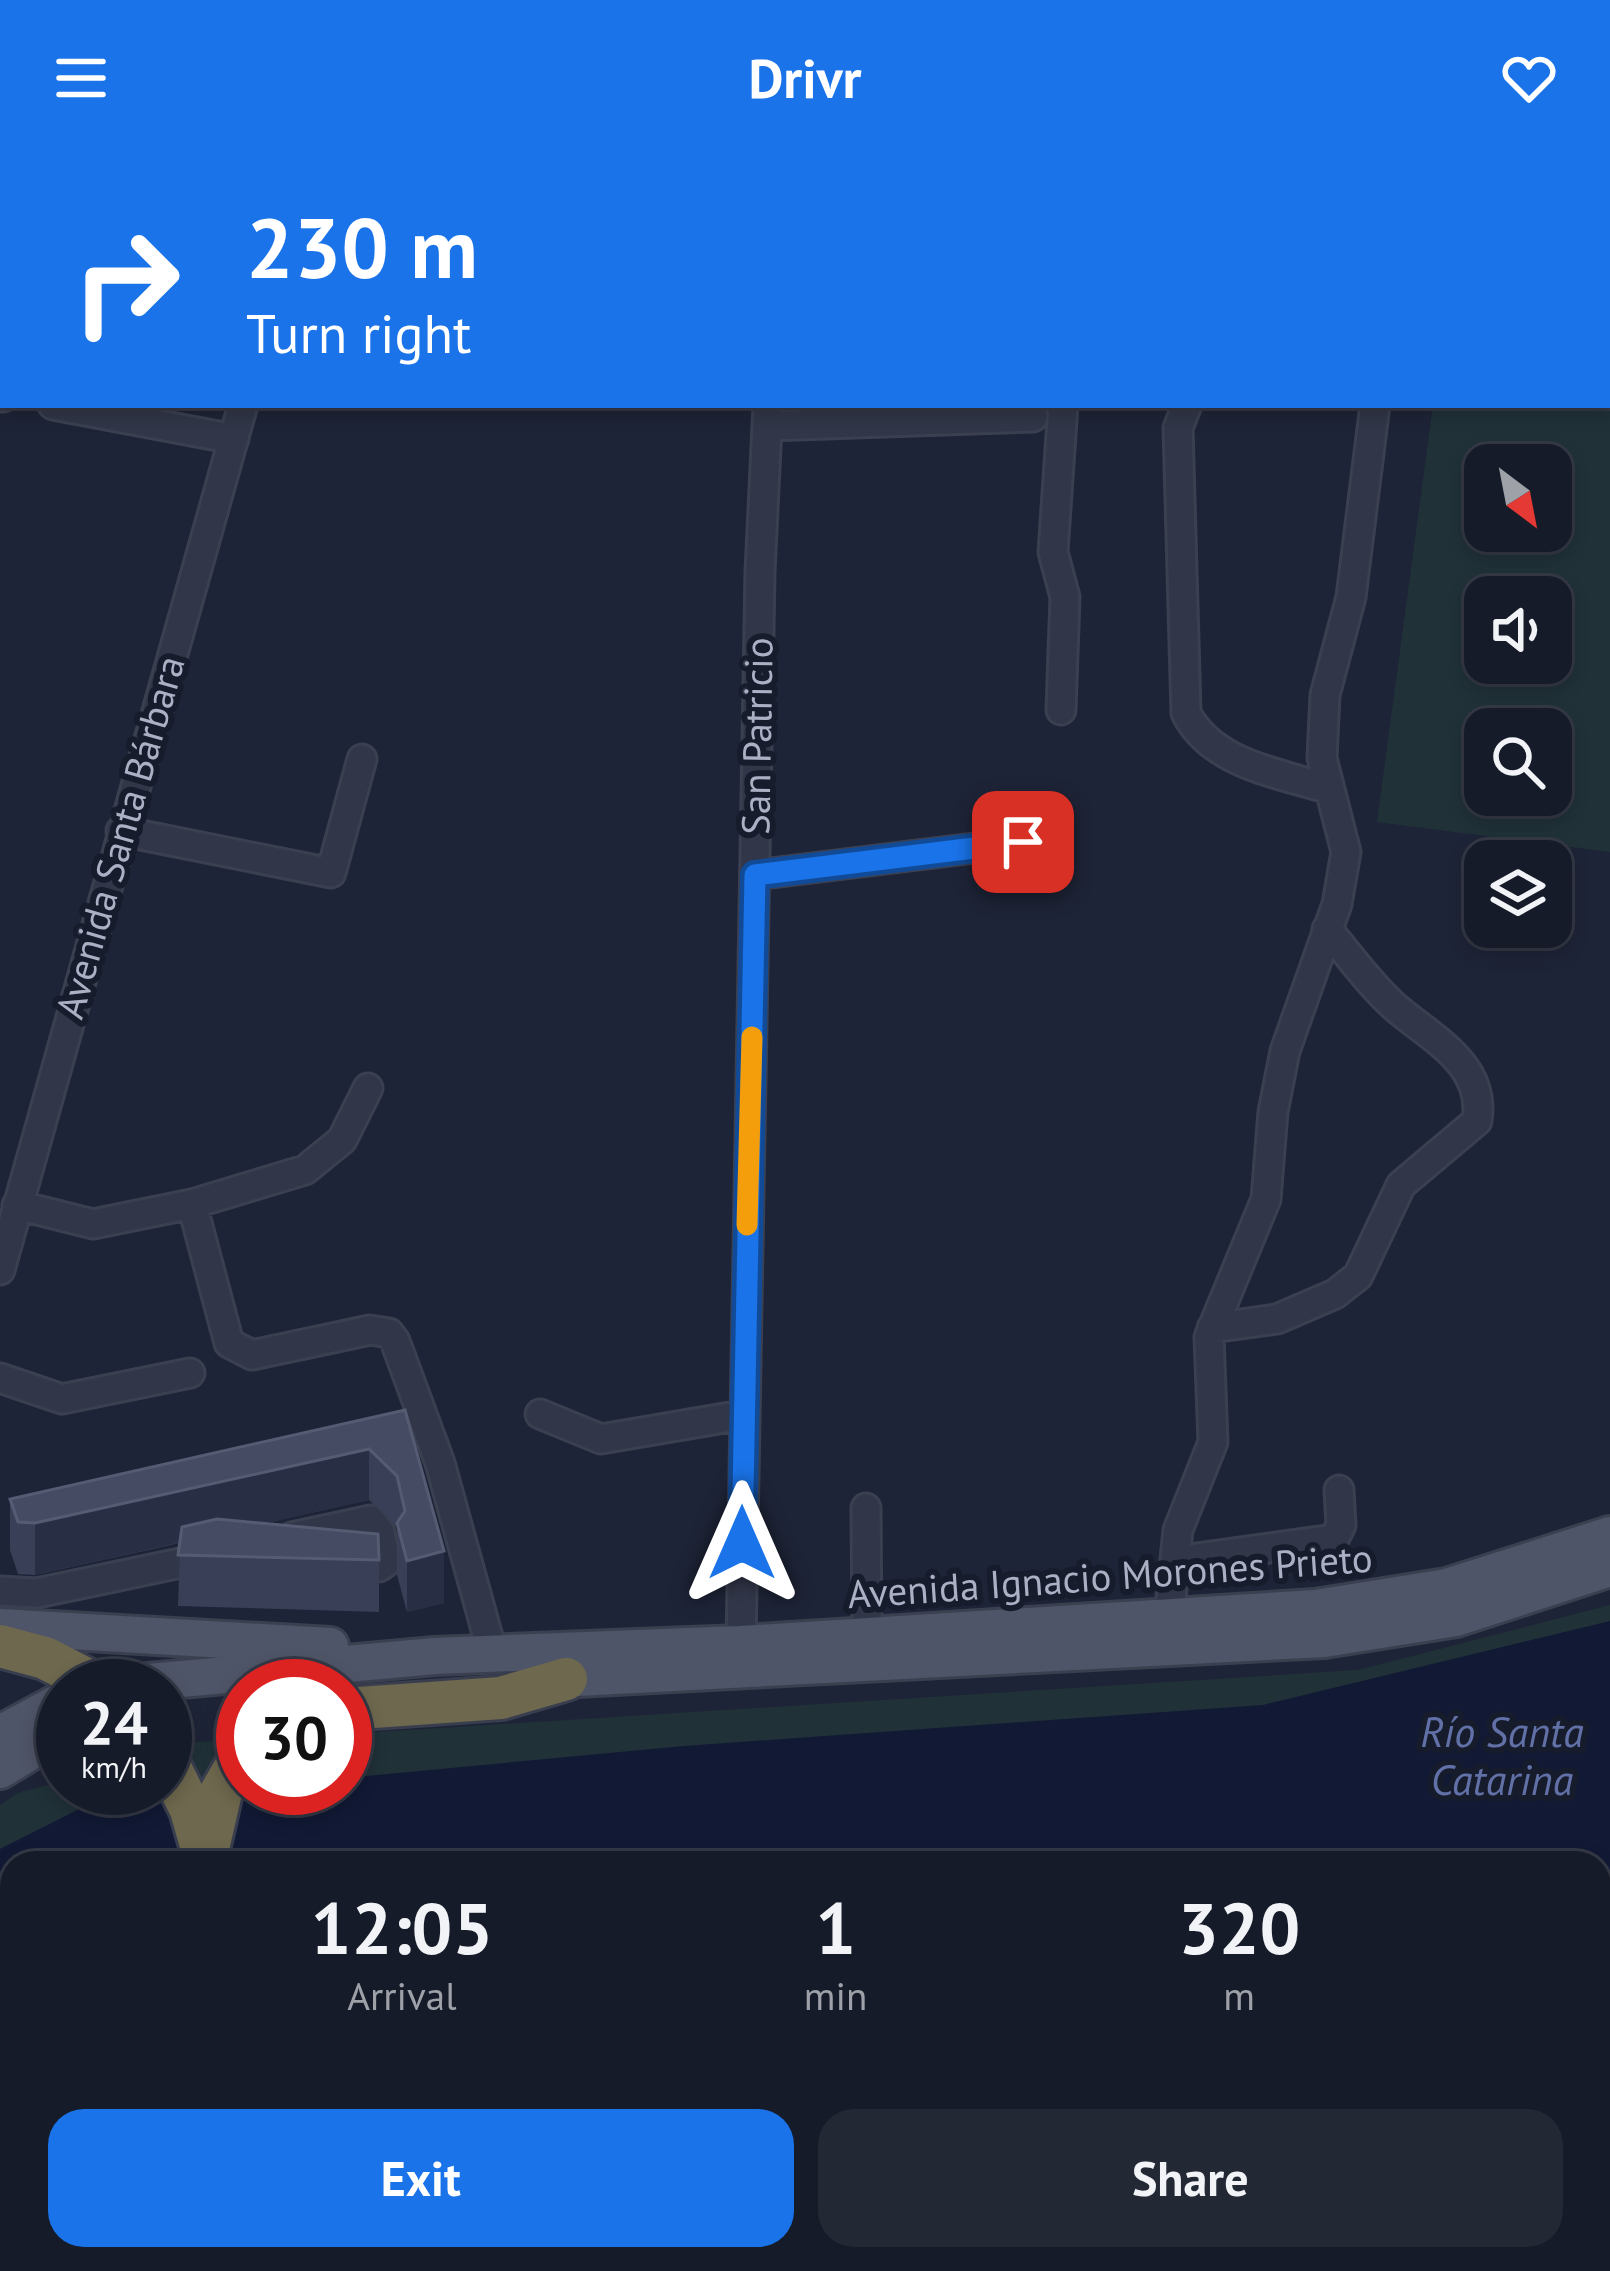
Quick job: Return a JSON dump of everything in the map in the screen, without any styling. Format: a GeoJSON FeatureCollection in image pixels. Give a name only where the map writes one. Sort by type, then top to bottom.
{"type":"FeatureCollection","features":[{"type":"Feature","properties":{"kind":"highway"},"geometry":{"type":"LineString","coordinates":[[0,1646],[48,1659]]}},
{"type":"Feature","properties":{"kind":"highway"},"geometry":{"type":"LineString","coordinates":[[372,1701],[501,1698],[566,1679]]}},
{"type":"Feature","properties":{"kind":"highway"},"geometry":{"type":"LineString","coordinates":[[188,1815],[202,1851]]}},
{"type":"Feature","properties":{"kind":"highway"},"geometry":{"type":"LineString","coordinates":[[208,1851],[216,1815]]}},
{"type":"Feature","properties":{"kind":"main road","name":"Avenida Ignacio Morones Prieto"},"geometry":{"type":"LineString","coordinates":[[192,1678],[435,1656],[741,1644],[1387,1599],[1447,1587],[1610,1535]]}},
{"type":"Feature","properties":{"kind":"main road","name":"Avenida Ignacio Morones Prieto"},"geometry":{"type":"LineString","coordinates":[[566,1679],[1324,1639],[1456,1618],[1610,1568]]}},
{"type":"Feature","properties":{"kind":"main road"},"geometry":{"type":"LineString","coordinates":[[0,1627],[435,1656]]}},
{"type":"Feature","properties":{"kind":"main road"},"geometry":{"type":"LineString","coordinates":[[2,1731],[36,1714]]}},
{"type":"Feature","properties":{"kind":"main road"},"geometry":{"type":"LineString","coordinates":[[0,1770],[36,1748]]}},
{"type":"Feature","properties":{"kind":"street"},"geometry":{"type":"LineString","coordinates":[[69,408],[234,439]]}},
{"type":"Feature","properties":{"kind":"street","name":"Avenida Santa Bárbara"},"geometry":{"type":"LineString","coordinates":[[0,1270],[242,408]]}},
{"type":"Feature","properties":{"kind":"street"},"geometry":{"type":"LineString","coordinates":[[1061,710],[1065,597],[1053,552],[1063,408]]}},
{"type":"Feature","properties":{"kind":"street"},"geometry":{"type":"LineString","coordinates":[[1186,408],[1178,428],[1186,713],[1198,737],[1232,758],[1329,789]]}},
{"type":"Feature","properties":{"kind":"street"},"geometry":{"type":"LineString","coordinates":[[1169,1617],[1182,1516],[1213,1442],[1207,1354],[1212,1328],[1237,1281],[1266,1198],[1273,1112],[1285,1051],[1327,929],[1346,852],[1322,758],[1325,694],[1351,597],[1375,408]]}},
{"type":"Feature","properties":{"kind":"street"},"geometry":{"type":"LineString","coordinates":[[767,416],[1033,417]]}},
{"type":"Feature","properties":{"kind":"street","name":"San Patricio"},"geometry":{"type":"LineString","coordinates":[[741,1644],[742,1415],[767,416]]}},
{"type":"Feature","properties":{"kind":"street"},"geometry":{"type":"LineString","coordinates":[[121,831],[331,874],[362,759]]}},
{"type":"Feature","properties":{"kind":"street"},"geometry":{"type":"LineString","coordinates":[[755,875],[1023,842]]}},
{"type":"Feature","properties":{"kind":"street"},"geometry":{"type":"LineString","coordinates":[[1212,1328],[1277,1319],[1347,1286],[1358,1276],[1401,1185],[1478,1121],[1480,1101],[1450,1048],[1393,1006],[1327,929]]}},
{"type":"Feature","properties":{"kind":"street"},"geometry":{"type":"LineString","coordinates":[[17,1205],[93,1224],[192,1204],[305,1170],[342,1140],[368,1088]]}},
{"type":"Feature","properties":{"kind":"street"},"geometry":{"type":"LineString","coordinates":[[192,1204],[230,1343],[238,1352],[252,1355],[370,1330],[389,1333],[395,1340],[440,1462],[493,1655]]}},
{"type":"Feature","properties":{"kind":"street"},"geometry":{"type":"LineString","coordinates":[[0,1378],[62,1399],[190,1373]]}},
{"type":"Feature","properties":{"kind":"street"},"geometry":{"type":"LineString","coordinates":[[539,1414],[601,1439],[742,1415]]}},
{"type":"Feature","properties":{"kind":"street"},"geometry":{"type":"LineString","coordinates":[[1174,1561],[1334,1539],[1341,1525],[1339,1490]]}},
{"type":"Feature","properties":{"kind":"street"},"geometry":{"type":"LineString","coordinates":[[866,1508],[867,1636]]}},
{"type":"Feature","properties":{"kind":"street"},"geometry":{"type":"LineString","coordinates":[[0,1592],[37,1593],[249,1552]]}},
{"type":"Feature","properties":{"kind":"street"},"geometry":{"type":"LineString","coordinates":[[688,2271],[719,2271]]}},
{"type":"Feature","properties":{"kind":"shaded area"},"geometry":{"type":"Polygon","coordinates":[[[1433,408],[1610,408],[1610,852],[1572,847],[1572,840],[1517,840],[1377,822],[1433,408]]]}},
{"type":"Feature","properties":{"kind":"shaded area","name":"Río Santa Catarina"},"geometry":{"type":"Polygon","coordinates":[[[1610,1605],[1610,1851],[0,1851],[0,1805],[36,1788],[36,1815],[192,1815],[192,1743],[196,1742],[216,1741],[216,1815],[372,1815],[372,1732],[1358,1670],[1610,1605]]]}},
{"type":"Feature","properties":{"kind":"water","name":"Río Santa Catarina"},"geometry":{"type":"Polygon","coordinates":[[[1610,1621],[1610,1851],[0,1851],[67,1815],[192,1815],[192,1793],[216,1791],[216,1815],[372,1815],[372,1775],[684,1746],[1263,1705],[1610,1621]]]}},
{"type":"Feature","properties":{"kind":"building"},"geometry":{"type":"Polygon","coordinates":[[[405,1410],[444,1551],[407,1561],[397,1523],[405,1511],[397,1476],[369,1449],[35,1523],[18,1522],[10,1499],[405,1410]]]}},
{"type":"Feature","properties":{"kind":"building"},"geometry":{"type":"Polygon","coordinates":[[[217,1519],[378,1534],[379,1560],[178,1555],[182,1527],[217,1519]]]}},
{"type":"Feature","properties":{"kind":"slow traffic"},"geometry":{"type":"LineString","coordinates":[[747,1225],[752,1037]]}},
{"type":"Feature","properties":{"kind":"route"},"geometry":{"type":"LineString","coordinates":[[742,1543],[755,875],[1023,842]]}}]}
